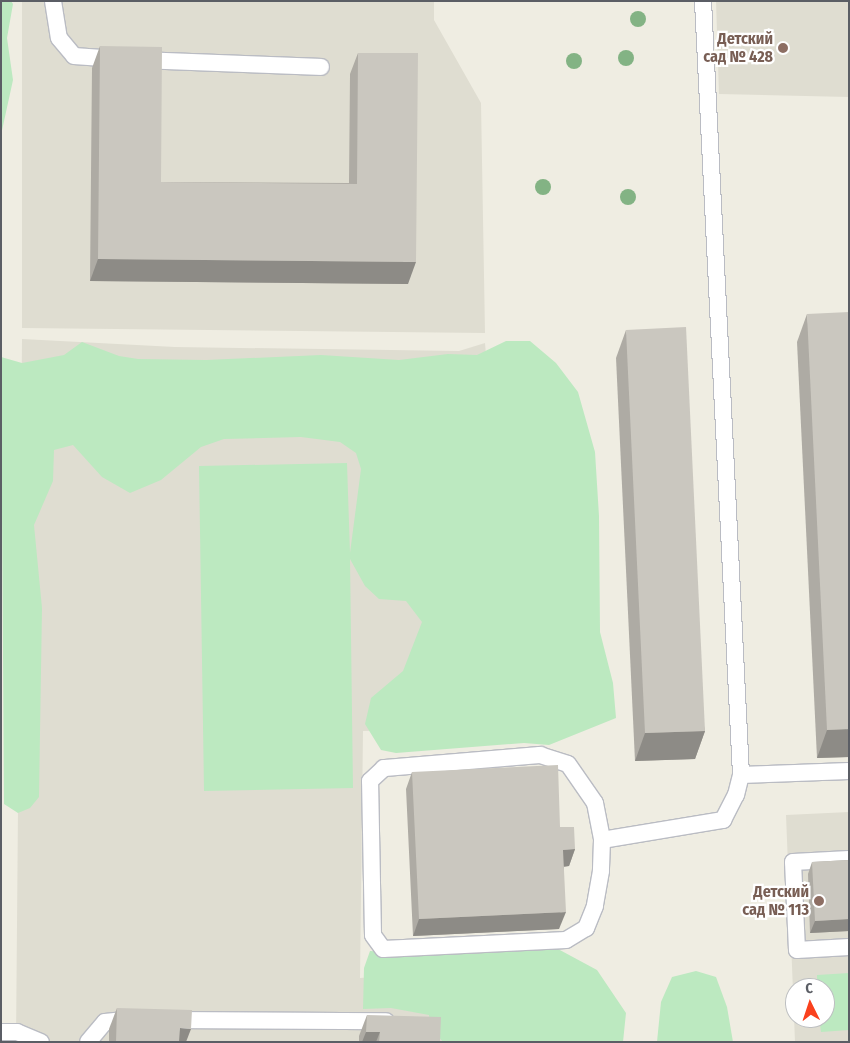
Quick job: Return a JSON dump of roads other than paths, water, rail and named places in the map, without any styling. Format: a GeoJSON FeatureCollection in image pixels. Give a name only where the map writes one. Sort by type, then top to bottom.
{"type":"FeatureCollection","features":[{"type":"Feature","properties":{"kind":"lane"},"geometry":{"type":"LineString","coordinates":[[53,1],[59,38],[74,56],[321,66]]}},
{"type":"Feature","properties":{"kind":"lane"},"geometry":{"type":"LineString","coordinates":[[602,840],[723,820],[736,795],[741,775],[703,1]]}},
{"type":"Feature","properties":{"kind":"lane"},"geometry":{"type":"LineString","coordinates":[[540,756],[568,764],[595,803],[602,840],[595,906],[586,928],[566,940],[383,949],[373,935],[370,780],[384,768],[540,756]]}},
{"type":"Feature","properties":{"kind":"lane"},"geometry":{"type":"LineString","coordinates":[[741,775],[849,771]]}},
{"type":"Feature","properties":{"kind":"lane"},"geometry":{"type":"LineString","coordinates":[[849,859],[792,862],[797,950],[849,947]]}},
{"type":"Feature","properties":{"kind":"lane"},"geometry":{"type":"LineString","coordinates":[[88,1042],[105,1022],[117,1018],[403,1021]]}},
{"type":"Feature","properties":{"kind":"lane"},"geometry":{"type":"LineString","coordinates":[[1,1032],[16,1032],[40,1042]]}},
{"type":"Feature","properties":{"kind":"place","name":"Детский сад № 428"},"geometry":{"type":"Point","coordinates":[783,48]}},
{"type":"Feature","properties":{"kind":"place","name":"Детский сад № 113"},"geometry":{"type":"Point","coordinates":[819,901]}}]}
